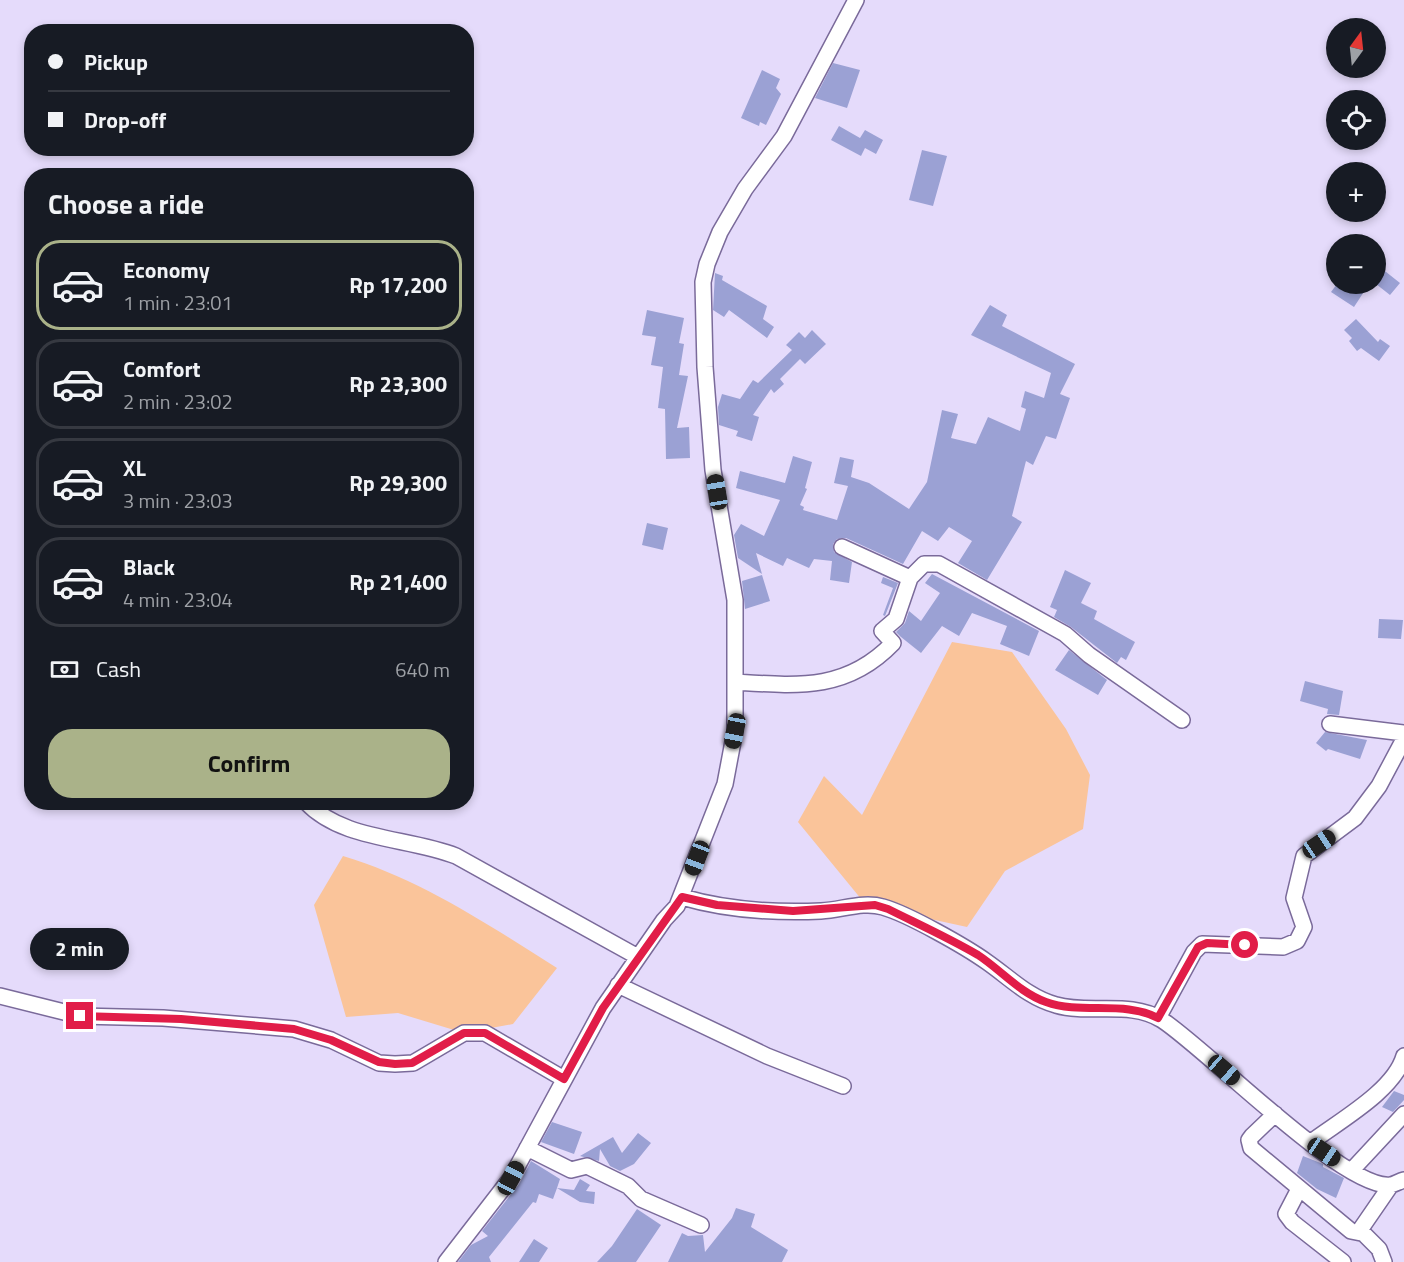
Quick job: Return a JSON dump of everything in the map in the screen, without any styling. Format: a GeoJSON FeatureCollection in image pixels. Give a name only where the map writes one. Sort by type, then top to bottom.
{"type":"FeatureCollection","features":[{"type":"Feature","properties":{"kind":"street"},"geometry":{"type":"LineString","coordinates":[[446,1262],[511,1178],[618,985],[682,897],[725,784],[735,731],[735,600],[713,470],[705,367],[703,282],[706,264],[720,232],[746,189],[784,136],[856,0]]}},
{"type":"Feature","properties":{"kind":"street"},"geometry":{"type":"LineString","coordinates":[[842,547],[910,578]]}},
{"type":"Feature","properties":{"kind":"street"},"geometry":{"type":"LineString","coordinates":[[736,682],[818,684],[854,674],[876,661],[893,643],[882,631],[896,619],[910,578],[924,564],[939,564],[1065,634],[1089,654],[1182,720]]}},
{"type":"Feature","properties":{"kind":"street"},"geometry":{"type":"LineString","coordinates":[[1330,724],[1404,733]]}},
{"type":"Feature","properties":{"kind":"street"},"geometry":{"type":"LineString","coordinates":[[1158,1018],[1194,952],[1202,944],[1283,947],[1297,941],[1304,927],[1294,898],[1304,856],[1355,818],[1379,786],[1404,739]]}},
{"type":"Feature","properties":{"kind":"street"},"geometry":{"type":"LineString","coordinates":[[314,810],[320,816],[340,825],[372,835],[432,847],[456,856],[638,957]]}},
{"type":"Feature","properties":{"kind":"street"},"geometry":{"type":"LineString","coordinates":[[682,897],[712,904],[793,911],[875,905],[888,909],[977,955],[1032,996],[1044,1002],[1076,1010],[1132,1009],[1158,1018],[1191,1041],[1310,1143],[1368,1179],[1397,1182]]}},
{"type":"Feature","properties":{"kind":"street"},"geometry":{"type":"LineString","coordinates":[[618,985],[767,1056],[843,1086]]}},
{"type":"Feature","properties":{"kind":"street"},"geometry":{"type":"LineString","coordinates":[[0,996],[80,1016],[174,1019],[294,1029],[331,1040],[367,1058],[387,1063],[412,1063],[455,1036],[464,1033],[485,1033],[564,1079]]}},
{"type":"Feature","properties":{"kind":"street"},"geometry":{"type":"LineString","coordinates":[[1310,1143],[1386,1086],[1397,1074],[1404,1056]]}},
{"type":"Feature","properties":{"kind":"street"},"geometry":{"type":"LineString","coordinates":[[1275,1114],[1252,1136],[1249,1144],[1351,1231],[1361,1233],[1379,1250],[1384,1262]]}},
{"type":"Feature","properties":{"kind":"street"},"geometry":{"type":"LineString","coordinates":[[1352,1170],[1404,1114]]}},
{"type":"Feature","properties":{"kind":"street"},"geometry":{"type":"LineString","coordinates":[[527,1148],[571,1170],[587,1166],[628,1186],[641,1199],[701,1225]]}},
{"type":"Feature","properties":{"kind":"street"},"geometry":{"type":"LineString","coordinates":[[1361,1233],[1362,1227],[1397,1182]]}},
{"type":"Feature","properties":{"kind":"street"},"geometry":{"type":"LineString","coordinates":[[1299,1188],[1286,1214],[1292,1222],[1343,1262]]}},
{"type":"Feature","properties":{"kind":"shaded area"},"geometry":{"type":"Polygon","coordinates":[[[952,642],[1012,652],[1066,729],[1090,775],[1083,829],[1005,871],[967,927],[866,905],[798,822],[824,776],[862,815],[952,642]]]}},
{"type":"Feature","properties":{"kind":"shaded area"},"geometry":{"type":"Polygon","coordinates":[[[343,856],[427,890],[557,968],[513,1024],[464,1033],[398,1013],[346,1017],[314,905],[343,856]]]}},
{"type":"Feature","properties":{"kind":"building"},"geometry":{"type":"Polygon","coordinates":[[[833,63],[860,70],[847,108],[815,98],[833,63]]]}},
{"type":"Feature","properties":{"kind":"building"},"geometry":{"type":"Polygon","coordinates":[[[762,70],[780,79],[776,88],[781,94],[766,125],[760,122],[759,126],[741,118],[762,70]]]}},
{"type":"Feature","properties":{"kind":"building"},"geometry":{"type":"Polygon","coordinates":[[[839,126],[860,138],[865,130],[883,140],[876,154],[865,148],[861,156],[831,140],[839,126]]]}},
{"type":"Feature","properties":{"kind":"building"},"geometry":{"type":"Polygon","coordinates":[[[922,150],[947,156],[933,206],[909,200],[922,150]]]}},
{"type":"Feature","properties":{"kind":"building"},"geometry":{"type":"Polygon","coordinates":[[[1386,272],[1400,283],[1390,295],[1386,292],[1386,272]]]}},
{"type":"Feature","properties":{"kind":"building"},"geometry":{"type":"Polygon","coordinates":[[[715,273],[723,276],[722,280],[767,306],[763,319],[774,327],[767,338],[729,310],[724,317],[713,310],[715,273]]]}},
{"type":"Feature","properties":{"kind":"building"},"geometry":{"type":"Polygon","coordinates":[[[1334,294],[1362,294],[1354,307],[1334,294]]]}},
{"type":"Feature","properties":{"kind":"building"},"geometry":{"type":"Polygon","coordinates":[[[990,305],[1007,315],[1002,326],[1075,364],[1060,394],[1070,398],[1056,439],[1046,436],[1033,465],[1026,461],[1012,516],[1022,522],[987,580],[958,563],[972,541],[949,527],[938,541],[922,531],[903,564],[846,538],[837,539],[833,544],[834,552],[852,562],[849,583],[830,580],[832,561],[814,559],[809,568],[787,558],[783,566],[756,553],[762,574],[738,558],[734,535],[741,524],[764,536],[780,500],[736,488],[740,471],[785,483],[793,456],[812,462],[805,488],[807,489],[800,505],[804,507],[803,510],[837,520],[848,486],[834,483],[840,457],[854,460],[851,477],[869,483],[909,509],[927,482],[942,410],[958,414],[951,438],[976,444],[988,417],[1020,431],[1026,409],[1021,407],[1025,391],[1044,398],[1051,373],[971,335],[990,305]]]}},
{"type":"Feature","properties":{"kind":"building"},"geometry":{"type":"Polygon","coordinates":[[[647,310],[684,318],[679,343],[684,344],[679,375],[688,376],[677,428],[689,427],[690,458],[666,459],[665,409],[658,408],[663,367],[651,365],[656,337],[642,335],[647,310]]]}},
{"type":"Feature","properties":{"kind":"building"},"geometry":{"type":"Polygon","coordinates":[[[1356,319],[1378,342],[1380,339],[1390,346],[1379,361],[1361,348],[1357,351],[1349,341],[1352,338],[1344,330],[1356,319]]]}},
{"type":"Feature","properties":{"kind":"building"},"geometry":{"type":"Polygon","coordinates":[[[812,330],[826,344],[805,364],[800,359],[780,379],[784,384],[774,393],[771,389],[753,415],[759,417],[752,441],[736,436],[738,431],[719,425],[718,407],[722,394],[740,399],[753,380],[758,383],[792,350],[786,345],[799,332],[805,338],[812,330]]]}},
{"type":"Feature","properties":{"kind":"building"},"geometry":{"type":"Polygon","coordinates":[[[647,523],[668,528],[663,550],[642,545],[647,523]]]}},
{"type":"Feature","properties":{"kind":"building"},"geometry":{"type":"Polygon","coordinates":[[[1065,570],[1091,583],[1081,603],[1097,611],[1094,619],[1135,642],[1126,660],[1121,657],[1117,663],[1071,627],[1054,617],[1057,610],[1050,607],[1065,570]]]}},
{"type":"Feature","properties":{"kind":"building"},"geometry":{"type":"Polygon","coordinates":[[[932,574],[1039,631],[1029,656],[1000,644],[1007,626],[972,613],[959,636],[942,626],[921,653],[901,637],[896,632],[905,623],[909,611],[921,621],[940,593],[925,583],[932,574]]]}},
{"type":"Feature","properties":{"kind":"building"},"geometry":{"type":"Polygon","coordinates":[[[762,575],[770,601],[745,609],[742,581],[762,575]]]}},
{"type":"Feature","properties":{"kind":"building"},"geometry":{"type":"Polygon","coordinates":[[[883,577],[898,583],[885,616],[883,615],[893,588],[881,583],[883,577]]]}},
{"type":"Feature","properties":{"kind":"building"},"geometry":{"type":"Polygon","coordinates":[[[1379,619],[1403,620],[1401,639],[1378,638],[1379,619]]]}},
{"type":"Feature","properties":{"kind":"building"},"geometry":{"type":"Polygon","coordinates":[[[1069,650],[1107,680],[1098,695],[1055,670],[1069,650]]]}},
{"type":"Feature","properties":{"kind":"building"},"geometry":{"type":"Polygon","coordinates":[[[1305,681],[1343,691],[1339,715],[1327,714],[1328,709],[1300,701],[1305,681]]]}},
{"type":"Feature","properties":{"kind":"building"},"geometry":{"type":"Polygon","coordinates":[[[1325,732],[1367,740],[1360,759],[1328,749],[1326,751],[1316,743],[1325,732]]]}},
{"type":"Feature","properties":{"kind":"building"},"geometry":{"type":"Polygon","coordinates":[[[1394,1091],[1404,1095],[1404,1100],[1393,1112],[1382,1107],[1394,1091]]]}},
{"type":"Feature","properties":{"kind":"building"},"geometry":{"type":"Polygon","coordinates":[[[552,1122],[582,1132],[574,1154],[541,1142],[552,1122]]]}},
{"type":"Feature","properties":{"kind":"building"},"geometry":{"type":"Polygon","coordinates":[[[638,1133],[651,1143],[634,1164],[620,1171],[610,1166],[600,1149],[599,1161],[580,1156],[613,1137],[622,1153],[638,1133]]]}},
{"type":"Feature","properties":{"kind":"building"},"geometry":{"type":"Polygon","coordinates":[[[1303,1156],[1323,1164],[1323,1167],[1344,1178],[1336,1198],[1317,1189],[1297,1173],[1303,1156]]]}},
{"type":"Feature","properties":{"kind":"building"},"geometry":{"type":"Polygon","coordinates":[[[531,1161],[560,1179],[553,1199],[539,1194],[536,1203],[533,1202],[489,1257],[491,1262],[458,1262],[471,1245],[488,1236],[482,1231],[519,1184],[531,1161]]]}},
{"type":"Feature","properties":{"kind":"building"},"geometry":{"type":"Polygon","coordinates":[[[580,1179],[590,1185],[586,1191],[595,1192],[594,1204],[580,1202],[557,1188],[574,1190],[580,1179]]]}},
{"type":"Feature","properties":{"kind":"building"},"geometry":{"type":"Polygon","coordinates":[[[736,1208],[755,1214],[751,1227],[788,1250],[782,1262],[668,1262],[682,1233],[688,1236],[703,1235],[705,1252],[732,1218],[736,1208]]]}},
{"type":"Feature","properties":{"kind":"building"},"geometry":{"type":"Polygon","coordinates":[[[637,1209],[661,1225],[636,1262],[597,1262],[612,1246],[637,1209]]]}},
{"type":"Feature","properties":{"kind":"building"},"geometry":{"type":"Polygon","coordinates":[[[534,1239],[548,1248],[539,1262],[519,1262],[534,1239]]]}},
{"type":"Feature","properties":{"kind":"route"},"geometry":{"type":"LineString","coordinates":[[80,1016],[181,1019],[294,1029],[331,1040],[367,1058],[395,1064],[412,1063],[455,1036],[474,1032],[485,1033],[564,1079],[603,1008],[682,897],[703,903],[762,910],[823,911],[875,905],[888,909],[977,955],[1032,996],[1044,1002],[1076,1010],[1132,1009],[1158,1018],[1198,947],[1207,943],[1245,945]]}}]}
